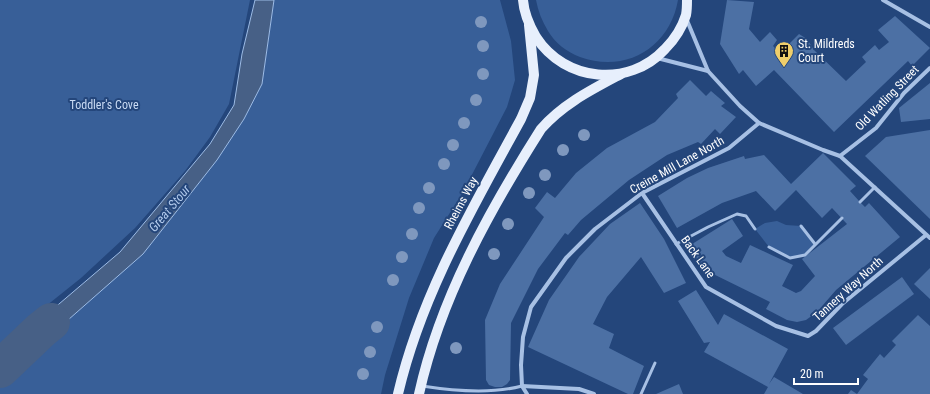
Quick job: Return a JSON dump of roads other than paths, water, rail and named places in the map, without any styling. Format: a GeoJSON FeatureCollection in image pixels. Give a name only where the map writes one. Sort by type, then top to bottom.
{"type":"FeatureCollection","features":[{"type":"Feature","properties":{"kind":"main road"},"geometry":{"type":"LineString","coordinates":[[523,0],[529,25],[544,48],[566,66],[592,75],[620,74]]}},
{"type":"Feature","properties":{"kind":"main road"},"geometry":{"type":"LineString","coordinates":[[420,390],[434,338],[460,277],[483,227],[540,129],[551,118],[578,97],[620,74],[640,68],[657,58],[675,39],[686,15],[687,0]]}},
{"type":"Feature","properties":{"kind":"main road","name":"Rheims Way"},"geometry":{"type":"LineString","coordinates":[[398,394],[418,328],[441,272],[452,248],[521,120],[530,98],[534,75],[529,25]]}},
{"type":"Feature","properties":{"kind":"street"},"geometry":{"type":"LineString","coordinates":[[883,0],[930,27]]}},
{"type":"Feature","properties":{"kind":"street"},"geometry":{"type":"LineString","coordinates":[[686,15],[708,71],[740,106],[759,123],[840,156],[876,187],[928,236]]}},
{"type":"Feature","properties":{"kind":"street"},"geometry":{"type":"LineString","coordinates":[[657,58],[708,71]]}},
{"type":"Feature","properties":{"kind":"street","name":"Old Watling Street"},"geometry":{"type":"LineString","coordinates":[[840,156],[876,128],[904,93],[930,68]]}},
{"type":"Feature","properties":{"kind":"street","name":"Creine Mill Lane North"},"geometry":{"type":"LineString","coordinates":[[522,386],[521,365],[523,337],[531,307],[566,258],[596,228],[642,193],[729,148],[759,123]]}},
{"type":"Feature","properties":{"kind":"street","name":"Back Lane"},"geometry":{"type":"LineString","coordinates":[[642,193],[706,287],[776,326]]}},
{"type":"Feature","properties":{"kind":"street","name":"Tannery Way North"},"geometry":{"type":"LineString","coordinates":[[776,326],[808,336],[816,331],[842,304],[928,236]]}},
{"type":"Feature","properties":{"kind":"street"},"geometry":{"type":"LineString","coordinates":[[522,386],[527,394]]}},
{"type":"Feature","properties":{"kind":"street"},"geometry":{"type":"LineString","coordinates":[[522,386],[579,389],[594,394]]}},
{"type":"Feature","properties":{"kind":"lane"},"geometry":{"type":"LineString","coordinates":[[860,202],[876,187]]}},
{"type":"Feature","properties":{"kind":"lane"},"geometry":{"type":"LineString","coordinates":[[676,244],[737,214],[746,216],[755,229]]}},
{"type":"Feature","properties":{"kind":"lane"},"geometry":{"type":"LineString","coordinates":[[769,247],[790,258],[804,255],[842,218]]}},
{"type":"Feature","properties":{"kind":"lane"},"geometry":{"type":"LineString","coordinates":[[801,226],[815,244]]}},
{"type":"Feature","properties":{"kind":"lane"},"geometry":{"type":"LineString","coordinates":[[641,394],[655,363]]}},
{"type":"Feature","properties":{"kind":"lane"},"geometry":{"type":"LineString","coordinates":[[420,390],[508,391],[522,386]]}},
{"type":"Feature","properties":{"kind":"water"},"geometry":{"type":"Polygon","coordinates":[[[255,0],[274,0],[262,84],[244,119],[217,160],[143,254],[18,364],[5,350],[120,252],[210,144],[234,105],[242,54],[255,0]]]}},
{"type":"Feature","properties":{"kind":"waterway","name":"Great Stour"},"geometry":{"type":"LineString","coordinates":[[0,369],[51,322]]}},
{"type":"Feature","properties":{"kind":"place","name":"St. Mildreds Court"},"geometry":{"type":"Point","coordinates":[784,68]}},
{"type":"Feature","properties":{"kind":"park label","name":"Toddler's Cove"},"geometry":{"type":"Point","coordinates":[104,105]}}]}
